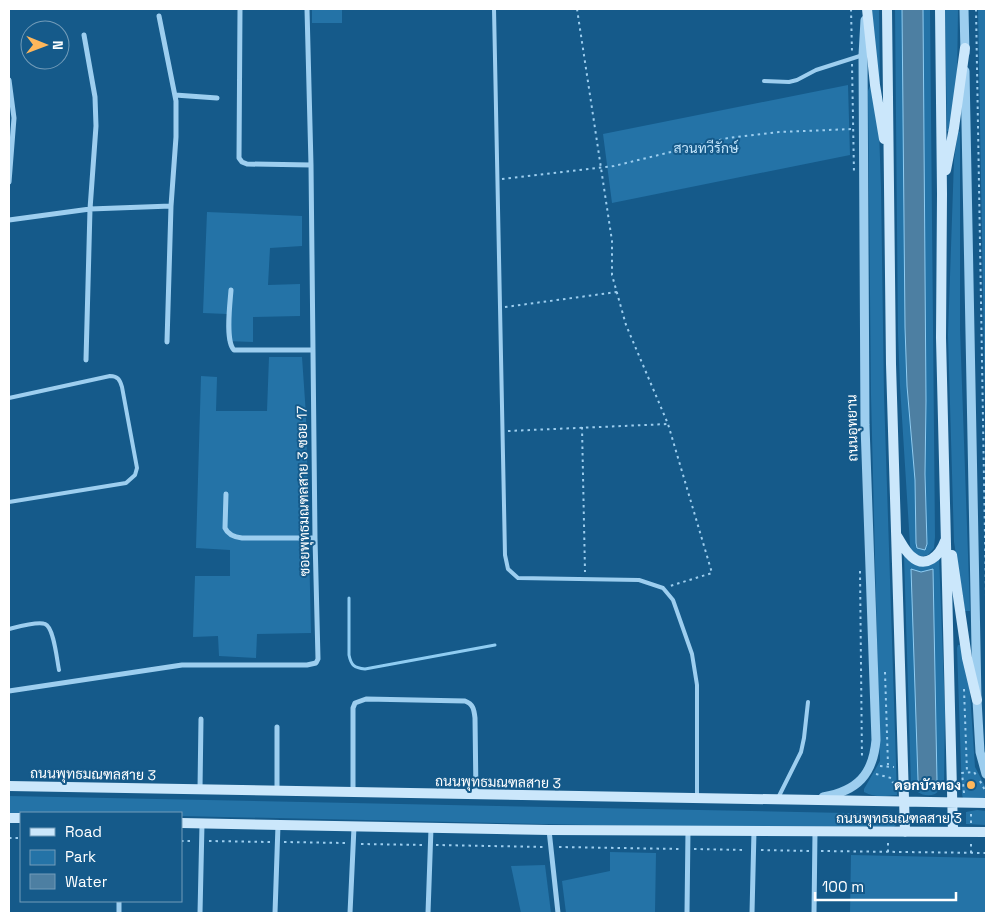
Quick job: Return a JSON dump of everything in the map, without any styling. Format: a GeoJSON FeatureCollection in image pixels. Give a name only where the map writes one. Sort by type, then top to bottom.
{"type":"FeatureCollection","features":[{"type":"Feature","properties":{"kind":"main road"},"geometry":{"type":"LineString","coordinates":[[866,9],[875,85],[889,172]]}},
{"type":"Feature","properties":{"kind":"main road"},"geometry":{"type":"LineString","coordinates":[[887,9],[891,364],[905,832]]}},
{"type":"Feature","properties":{"kind":"main road"},"geometry":{"type":"LineString","coordinates":[[940,9],[941,338],[953,832]]}},
{"type":"Feature","properties":{"kind":"main road"},"geometry":{"type":"LineString","coordinates":[[942,194],[954,128],[964,48]]}},
{"type":"Feature","properties":{"kind":"main road"},"geometry":{"type":"LineString","coordinates":[[945,510],[967,658],[977,700]]}},
{"type":"Feature","properties":{"kind":"main road"},"geometry":{"type":"LineString","coordinates":[[897,535],[912,557],[920,561],[933,559],[938,555],[946,538]]}},
{"type":"Feature","properties":{"kind":"main road","name":"ถนนพุทธมณฑลสาย 3"},"geometry":{"type":"LineString","coordinates":[[9,786],[777,799],[905,803],[953,803],[984,799]]}},
{"type":"Feature","properties":{"kind":"main road","name":"ถนนพุทธมณฑลสาย 3"},"geometry":{"type":"LineString","coordinates":[[182,823],[549,830],[986,832]]}},
{"type":"Feature","properties":{"kind":"street"},"geometry":{"type":"LineString","coordinates":[[240,9],[239,158],[247,164],[311,165]]}},
{"type":"Feature","properties":{"kind":"street","name":"ซอยพุทธมณฑลสาย 3 ซอย 17"},"geometry":{"type":"LineString","coordinates":[[9,691],[182,665],[307,665],[316,663],[319,653],[314,538],[311,165],[307,9]]}},
{"type":"Feature","properties":{"kind":"street","name":"ถนนอุทยาน"},"geometry":{"type":"LineString","coordinates":[[803,800],[831,796],[853,788],[866,775],[875,754],[865,425],[863,55],[866,9]]}},
{"type":"Feature","properties":{"kind":"street"},"geometry":{"type":"LineString","coordinates":[[964,9],[977,700],[980,752],[986,774]]}},
{"type":"Feature","properties":{"kind":"street"},"geometry":{"type":"LineString","coordinates":[[159,16],[175,95],[176,137],[171,206],[167,342]]}},
{"type":"Feature","properties":{"kind":"street"},"geometry":{"type":"LineString","coordinates":[[84,35],[95,96],[96,126],[90,209],[86,360]]}},
{"type":"Feature","properties":{"kind":"street"},"geometry":{"type":"LineString","coordinates":[[9,80],[14,118],[9,182]]}},
{"type":"Feature","properties":{"kind":"street"},"geometry":{"type":"LineString","coordinates":[[175,95],[217,98]]}},
{"type":"Feature","properties":{"kind":"street"},"geometry":{"type":"LineString","coordinates":[[9,220],[90,209],[171,206]]}},
{"type":"Feature","properties":{"kind":"street"},"geometry":{"type":"LineString","coordinates":[[231,290],[229,338],[234,350],[312,350]]}},
{"type":"Feature","properties":{"kind":"street"},"geometry":{"type":"LineString","coordinates":[[226,494],[225,528],[232,535],[242,538],[314,538]]}},
{"type":"Feature","properties":{"kind":"street"},"geometry":{"type":"LineString","coordinates":[[353,792],[353,708],[355,703],[366,699],[465,701],[471,703],[474,709],[476,795]]}},
{"type":"Feature","properties":{"kind":"street"},"geometry":{"type":"LineString","coordinates":[[200,789],[201,719]]}},
{"type":"Feature","properties":{"kind":"street"},"geometry":{"type":"LineString","coordinates":[[277,727],[277,790]]}},
{"type":"Feature","properties":{"kind":"street"},"geometry":{"type":"LineString","coordinates":[[200,913],[202,824]]}},
{"type":"Feature","properties":{"kind":"street"},"geometry":{"type":"LineString","coordinates":[[275,913],[278,825]]}},
{"type":"Feature","properties":{"kind":"street"},"geometry":{"type":"LineString","coordinates":[[350,913],[354,827]]}},
{"type":"Feature","properties":{"kind":"street"},"geometry":{"type":"LineString","coordinates":[[428,913],[431,827]]}},
{"type":"Feature","properties":{"kind":"street"},"geometry":{"type":"LineString","coordinates":[[549,830],[558,913]]}},
{"type":"Feature","properties":{"kind":"street"},"geometry":{"type":"LineString","coordinates":[[687,913],[688,830]]}},
{"type":"Feature","properties":{"kind":"street"},"geometry":{"type":"LineString","coordinates":[[752,913],[754,830]]}},
{"type":"Feature","properties":{"kind":"street"},"geometry":{"type":"LineString","coordinates":[[814,913],[815,831]]}},
{"type":"Feature","properties":{"kind":"lane"},"geometry":{"type":"LineString","coordinates":[[494,9],[505,555],[508,569],[518,578],[640,580],[663,588],[673,600],[692,654],[696,677],[698,798]]}},
{"type":"Feature","properties":{"kind":"lane"},"geometry":{"type":"LineString","coordinates":[[764,81],[789,82],[797,80],[816,70],[863,55]]}},
{"type":"Feature","properties":{"kind":"lane"},"geometry":{"type":"LineString","coordinates":[[9,398],[115,376],[120,380],[122,387],[136,468],[135,475],[126,483],[9,502]]}},
{"type":"Feature","properties":{"kind":"lane"},"geometry":{"type":"LineString","coordinates":[[9,629],[46,624],[49,627],[59,670]]}},
{"type":"Feature","properties":{"kind":"lane"},"geometry":{"type":"LineString","coordinates":[[777,799],[801,752],[808,702]]}},
{"type":"Feature","properties":{"kind":"path"},"geometry":{"type":"LineString","coordinates":[[577,9],[612,241],[612,276],[626,325],[668,424],[712,573],[663,588]]}},
{"type":"Feature","properties":{"kind":"path"},"geometry":{"type":"LineString","coordinates":[[976,9],[986,596]]}},
{"type":"Feature","properties":{"kind":"path"},"geometry":{"type":"LineString","coordinates":[[498,180],[614,166],[728,138],[779,132],[853,129]]}},
{"type":"Feature","properties":{"kind":"path"},"geometry":{"type":"LineString","coordinates":[[500,308],[617,292]]}},
{"type":"Feature","properties":{"kind":"path"},"geometry":{"type":"LineString","coordinates":[[502,431],[668,424]]}},
{"type":"Feature","properties":{"kind":"path"},"geometry":{"type":"LineString","coordinates":[[582,427],[585,579]]}},
{"type":"Feature","properties":{"kind":"path"},"geometry":{"type":"LineString","coordinates":[[885,672],[888,766]]}},
{"type":"Feature","properties":{"kind":"path"},"geometry":{"type":"LineString","coordinates":[[964,681],[967,772]]}},
{"type":"Feature","properties":{"kind":"path"},"geometry":{"type":"LineString","coordinates":[[872,780],[880,765],[894,766],[893,784],[891,778],[876,773]]}},
{"type":"Feature","properties":{"kind":"path"},"geometry":{"type":"LineString","coordinates":[[967,795],[963,792],[962,772],[974,772],[986,792],[984,799]]}},
{"type":"Feature","properties":{"kind":"path"},"geometry":{"type":"LineString","coordinates":[[182,841],[986,853]]}},
{"type":"Feature","properties":{"kind":"green space"},"geometry":{"type":"Polygon","coordinates":[[[312,9],[342,9],[342,23],[312,23],[312,9]]]}},
{"type":"Feature","properties":{"kind":"green space"},"geometry":{"type":"Polygon","coordinates":[[[872,9],[879,9],[880,83],[877,83],[872,9]]]}},
{"type":"Feature","properties":{"kind":"green space"},"geometry":{"type":"Polygon","coordinates":[[[895,9],[902,9],[905,327],[907,386],[915,480],[916,543],[927,547],[923,9],[930,9],[935,537],[934,548],[928,555],[919,557],[911,552],[910,545],[900,386],[895,9]]]}},
{"type":"Feature","properties":{"kind":"green space"},"geometry":{"type":"Polygon","coordinates":[[[945,9],[958,9],[957,81],[950,131],[947,131],[945,9]]]}},
{"type":"Feature","properties":{"kind":"green space"},"geometry":{"type":"Polygon","coordinates":[[[978,9],[986,9],[986,462],[978,9]]]}},
{"type":"Feature","properties":{"kind":"green space","name":"สวนทวีรักษ์"},"geometry":{"type":"Polygon","coordinates":[[[848,85],[850,155],[612,203],[603,134],[848,85]]]}},
{"type":"Feature","properties":{"kind":"green space"},"geometry":{"type":"Polygon","coordinates":[[[870,86],[879,130],[884,395],[897,795],[884,796],[876,796],[864,792],[880,761],[871,395],[868,91],[870,86]]]}},
{"type":"Feature","properties":{"kind":"green space"},"geometry":{"type":"Polygon","coordinates":[[[958,131],[960,132],[960,329],[970,611],[965,611],[954,542],[948,335],[954,160],[958,131]]]}},
{"type":"Feature","properties":{"kind":"green space"},"geometry":{"type":"Polygon","coordinates":[[[207,212],[302,216],[302,246],[270,248],[268,285],[300,284],[300,316],[253,317],[253,342],[227,341],[227,314],[203,313],[207,212]]]}},
{"type":"Feature","properties":{"kind":"green space"},"geometry":{"type":"Polygon","coordinates":[[[269,357],[302,357],[306,415],[311,633],[257,634],[256,658],[219,656],[218,636],[193,637],[195,576],[230,576],[230,550],[196,548],[201,376],[217,377],[216,411],[267,411],[269,357]]]}},
{"type":"Feature","properties":{"kind":"green space"},"geometry":{"type":"Polygon","coordinates":[[[904,555],[908,559],[939,556],[945,712],[944,786],[935,794],[924,795],[917,792],[911,784],[904,555]],[[932,569],[921,572],[912,570],[935,787],[937,781],[932,569]]]}},
{"type":"Feature","properties":{"kind":"green space"},"geometry":{"type":"Polygon","coordinates":[[[963,644],[970,693],[975,767],[986,788],[986,797],[980,799],[963,799],[962,794],[957,648],[958,645],[963,644]]]}},
{"type":"Feature","properties":{"kind":"green space"},"geometry":{"type":"Polygon","coordinates":[[[9,796],[895,814],[898,818],[898,823],[894,827],[636,826],[182,816],[182,812],[20,812],[20,814],[9,814],[9,796]]]}},
{"type":"Feature","properties":{"kind":"green space"},"geometry":{"type":"Polygon","coordinates":[[[986,811],[986,825],[966,824],[966,812],[986,811]]]}},
{"type":"Feature","properties":{"kind":"green space"},"geometry":{"type":"Polygon","coordinates":[[[610,852],[656,853],[655,913],[566,913],[562,881],[610,871],[610,852]]]}},
{"type":"Feature","properties":{"kind":"green space"},"geometry":{"type":"Polygon","coordinates":[[[851,855],[986,858],[986,913],[850,913],[851,855]]]}},
{"type":"Feature","properties":{"kind":"green space"},"geometry":{"type":"Polygon","coordinates":[[[545,865],[551,913],[521,913],[511,866],[545,865]]]}},
{"type":"Feature","properties":{"kind":"water"},"geometry":{"type":"Polygon","coordinates":[[[902,9],[923,9],[927,544],[925,550],[917,548],[916,543],[915,480],[907,386],[902,9]]]}},
{"type":"Feature","properties":{"kind":"water"},"geometry":{"type":"Polygon","coordinates":[[[911,569],[921,572],[933,569],[937,781],[935,787],[926,789],[921,787],[918,780],[911,569]]]}},
{"type":"Feature","properties":{"kind":"waterway"},"geometry":{"type":"LineString","coordinates":[[349,598],[349,655],[352,664],[358,668],[365,669],[495,645]]}},
{"type":"Feature","properties":{"kind":"place","name":"ดอกบัวทอง"},"geometry":{"type":"Point","coordinates":[971,785]}}]}
